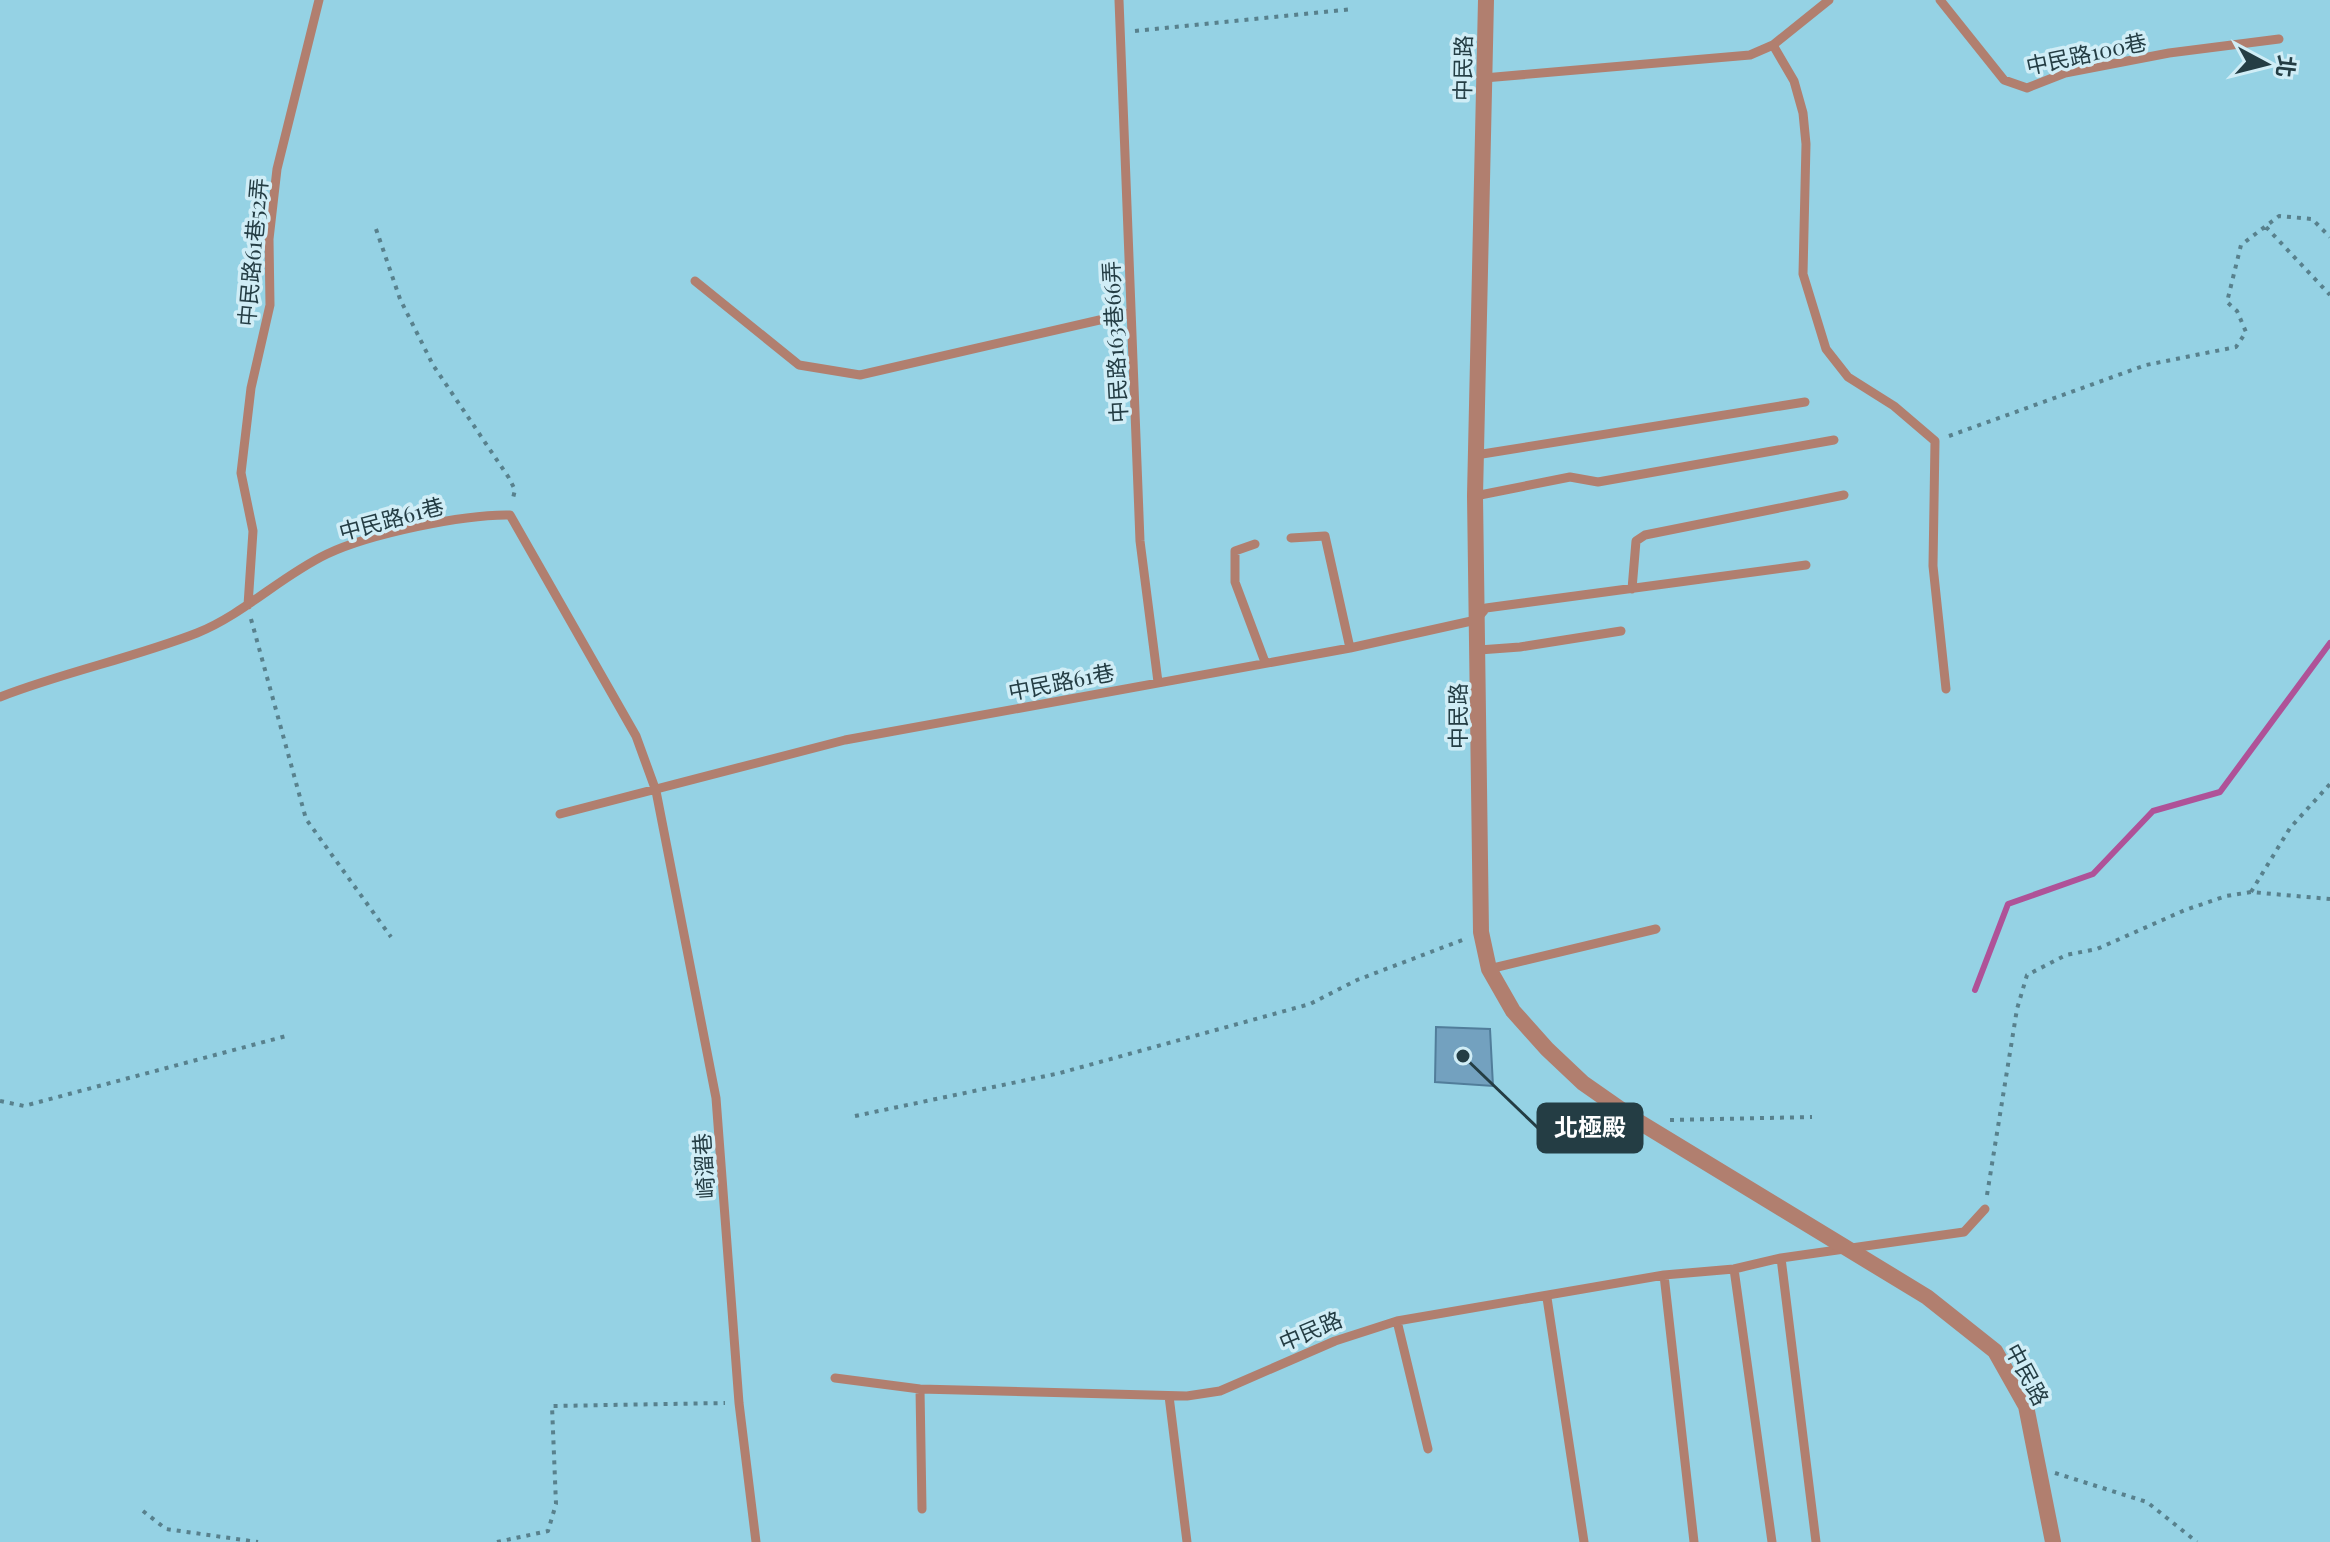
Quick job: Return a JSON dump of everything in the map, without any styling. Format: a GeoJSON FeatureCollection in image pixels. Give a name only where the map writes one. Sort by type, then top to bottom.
{"type":"FeatureCollection","features":[{"type":"Feature","properties":{"kind":"street","name":"中民路"},"geometry":{"type":"LineString","coordinates":[[1486,0],[1475,496],[1481,932],[1489,969],[1513,1011],[1583,1083],[1636,1120],[1927,1297],[1995,1351],[2026,1406],[2053,1542]]}},
{"type":"Feature","properties":{"kind":"lane","name":"中民路61巷52弄"},"geometry":{"type":"LineString","coordinates":[[248,605],[253,531],[241,473],[251,388],[270,305],[269,239],[277,169],[319,0]]}},
{"type":"Feature","properties":{"kind":"lane","name":"中民路163巷66弄"},"geometry":{"type":"LineString","coordinates":[[1119,0],[1140,541],[1158,682]]}},
{"type":"Feature","properties":{"kind":"lane"},"geometry":{"type":"LineString","coordinates":[[1484,78],[1750,55],[1773,45],[1829,0]]}},
{"type":"Feature","properties":{"kind":"lane","name":"中民路100巷"},"geometry":{"type":"LineString","coordinates":[[1940,0],[2004,80],[2027,88],[2065,73],[2169,53],[2279,39]]}},
{"type":"Feature","properties":{"kind":"lane"},"geometry":{"type":"LineString","coordinates":[[1773,45],[1794,81],[1803,113],[1806,144],[1803,274],[1826,349],[1848,377],[1894,406],[1935,441],[1933,566],[1946,689]]}},
{"type":"Feature","properties":{"kind":"lane"},"geometry":{"type":"LineString","coordinates":[[695,281],[799,365],[860,375],[1130,313]]}},
{"type":"Feature","properties":{"kind":"lane"},"geometry":{"type":"LineString","coordinates":[[1476,455],[1805,402]]}},
{"type":"Feature","properties":{"kind":"lane"},"geometry":{"type":"LineString","coordinates":[[1475,496],[1570,477],[1598,482],[1834,440]]}},
{"type":"Feature","properties":{"kind":"lane"},"geometry":{"type":"LineString","coordinates":[[1632,589],[1632,551],[1636,541],[1645,535],[1844,495]]}},
{"type":"Feature","properties":{"kind":"lane","name":"中民路61巷"},"geometry":{"type":"LineString","coordinates":[[0,697],[48,678],[195,634],[248,605],[326,554],[465,518],[510,515]]}},
{"type":"Feature","properties":{"kind":"lane"},"geometry":{"type":"LineString","coordinates":[[510,515],[636,736],[656,791]]}},
{"type":"Feature","properties":{"kind":"lane"},"geometry":{"type":"LineString","coordinates":[[1291,538],[1325,536],[1350,648]]}},
{"type":"Feature","properties":{"kind":"lane"},"geometry":{"type":"LineString","coordinates":[[1255,544],[1235,551],[1235,582],[1265,662]]}},
{"type":"Feature","properties":{"kind":"lane","name":"中民路61巷"},"geometry":{"type":"LineString","coordinates":[[560,814],[845,740],[1350,648],[1476,620],[1486,608],[1806,565]]}},
{"type":"Feature","properties":{"kind":"lane"},"geometry":{"type":"LineString","coordinates":[[1479,650],[1520,647],[1566,637],[1621,631]]}},
{"type":"Feature","properties":{"kind":"lane","name":"崎溜巷"},"geometry":{"type":"LineString","coordinates":[[656,791],[716,1098],[739,1403],[756,1542]]}},
{"type":"Feature","properties":{"kind":"lane"},"geometry":{"type":"LineString","coordinates":[[1489,969],[1656,929]]}},
{"type":"Feature","properties":{"kind":"lane","name":"中民路"},"geometry":{"type":"LineString","coordinates":[[835,1378],[920,1389],[1169,1396],[1220,1391],[1335,1341],[1397,1321],[1547,1298],[1664,1275],[1734,1269],[1781,1258],[1848,1251],[1964,1232],[1985,1209]]}},
{"type":"Feature","properties":{"kind":"lane"},"geometry":{"type":"LineString","coordinates":[[1781,1258],[1816,1542]]}},
{"type":"Feature","properties":{"kind":"lane"},"geometry":{"type":"LineString","coordinates":[[1734,1269],[1772,1542]]}},
{"type":"Feature","properties":{"kind":"lane"},"geometry":{"type":"LineString","coordinates":[[1664,1275],[1694,1542]]}},
{"type":"Feature","properties":{"kind":"lane"},"geometry":{"type":"LineString","coordinates":[[1547,1298],[1584,1542]]}},
{"type":"Feature","properties":{"kind":"lane"},"geometry":{"type":"LineString","coordinates":[[1397,1321],[1428,1449]]}},
{"type":"Feature","properties":{"kind":"lane"},"geometry":{"type":"LineString","coordinates":[[920,1389],[922,1509]]}},
{"type":"Feature","properties":{"kind":"lane"},"geometry":{"type":"LineString","coordinates":[[1169,1396],[1187,1542]]}},
{"type":"Feature","properties":{"kind":"path"},"geometry":{"type":"LineString","coordinates":[[1121,32],[1353,9]]}},
{"type":"Feature","properties":{"kind":"path"},"geometry":{"type":"LineString","coordinates":[[1935,441],[2146,365],[2236,347],[2246,332],[2237,311],[2227,302],[2241,245],[2279,216],[2312,219],[2330,237]]}},
{"type":"Feature","properties":{"kind":"path"},"geometry":{"type":"LineString","coordinates":[[2265,226],[2330,295]]}},
{"type":"Feature","properties":{"kind":"path"},"geometry":{"type":"LineString","coordinates":[[376,229],[400,299],[433,365],[491,447],[515,490],[510,515]]}},
{"type":"Feature","properties":{"kind":"path"},"geometry":{"type":"LineString","coordinates":[[248,605],[262,670],[292,760],[296,791],[306,819],[391,937]]}},
{"type":"Feature","properties":{"kind":"path"},"geometry":{"type":"LineString","coordinates":[[2251,892],[2290,828],[2330,784]]}},
{"type":"Feature","properties":{"kind":"path"},"geometry":{"type":"LineString","coordinates":[[1985,1209],[2017,1009],[2027,975],[2066,955],[2097,949],[2185,910],[2251,892],[2330,899]]}},
{"type":"Feature","properties":{"kind":"path"},"geometry":{"type":"LineString","coordinates":[[855,1116],[1060,1073],[1310,1004],[1357,980],[1481,932]]}},
{"type":"Feature","properties":{"kind":"path"},"geometry":{"type":"LineString","coordinates":[[0,1101],[24,1106],[290,1035]]}},
{"type":"Feature","properties":{"kind":"path"},"geometry":{"type":"LineString","coordinates":[[1668,1120],[1812,1117]]}},
{"type":"Feature","properties":{"kind":"path"},"geometry":{"type":"LineString","coordinates":[[497,1542],[548,1531],[556,1504],[552,1406],[739,1403]]}},
{"type":"Feature","properties":{"kind":"path"},"geometry":{"type":"LineString","coordinates":[[2038,1467],[2147,1502],[2197,1542]]}},
{"type":"Feature","properties":{"kind":"path"},"geometry":{"type":"LineString","coordinates":[[143,1511],[166,1529],[258,1542]]}},
{"type":"Feature","properties":{"kind":"building"},"geometry":{"type":"Polygon","coordinates":[[[1436,1027],[1490,1029],[1493,1086],[1435,1082],[1436,1027]]]}},
{"type":"Feature","properties":{"kind":"waterway"},"geometry":{"type":"LineString","coordinates":[[1975,990],[2008,904],[2093,874],[2153,811],[2220,792],[2330,643]]}},
{"type":"Feature","properties":{"kind":"place","name":"北極殿"},"geometry":{"type":"Point","coordinates":[1463,1056]}}]}
